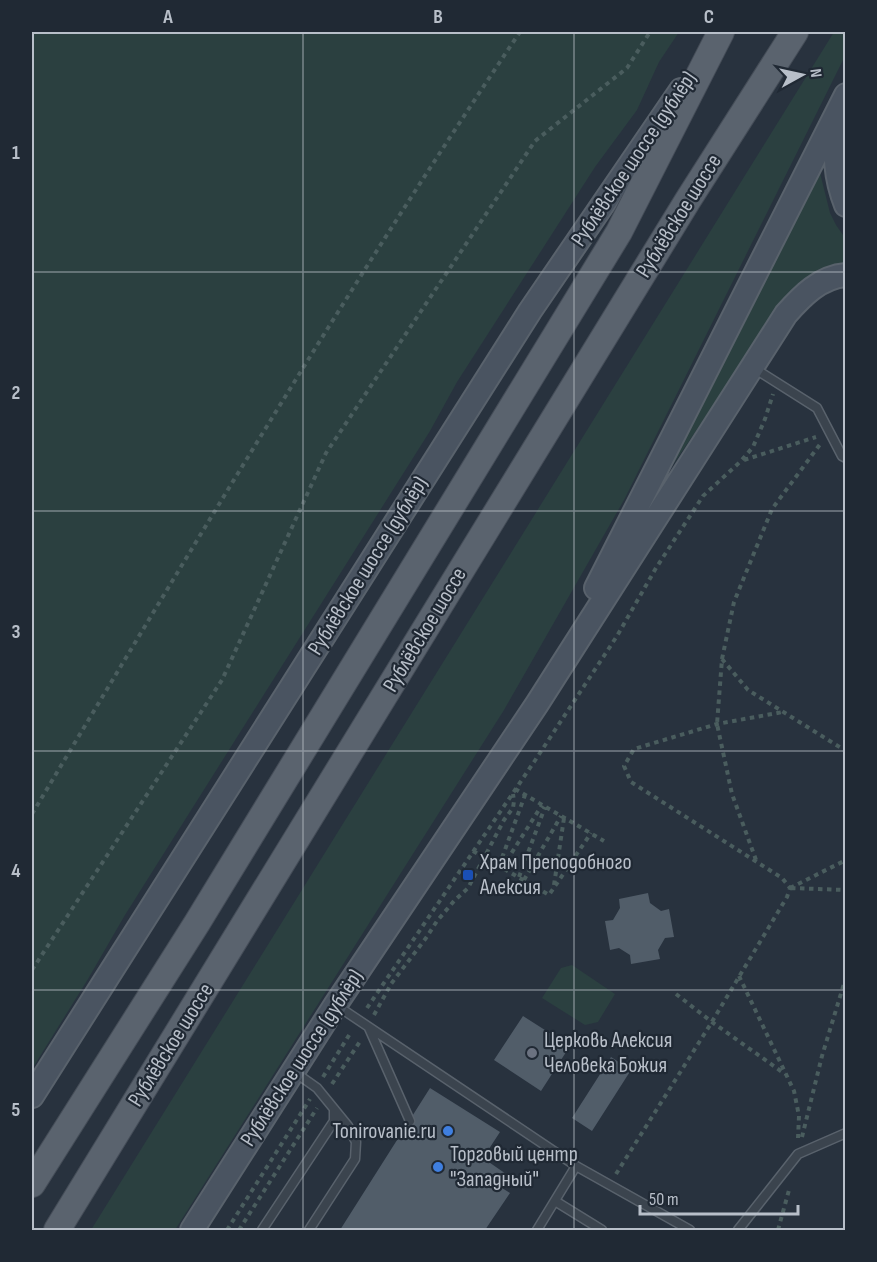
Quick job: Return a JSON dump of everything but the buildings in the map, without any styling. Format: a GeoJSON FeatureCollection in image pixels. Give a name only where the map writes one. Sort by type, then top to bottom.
{"type":"FeatureCollection","features":[{"type":"Feature","properties":{"kind":"main road","name":"Рублёвское шоссе"},"geometry":{"type":"LineString","coordinates":[[57,1230],[682,211],[795,32]]}},
{"type":"Feature","properties":{"kind":"main road","name":"Рублёвское шоссе"},"geometry":{"type":"LineString","coordinates":[[32,1184],[197,924],[619,232],[718,37]]}},
{"type":"Feature","properties":{"kind":"main road","name":"Рублёвское шоссе (дублёр)"},"geometry":{"type":"LineString","coordinates":[[32,1096],[530,311],[718,37]]}},
{"type":"Feature","properties":{"kind":"main road"},"geometry":{"type":"LineString","coordinates":[[842,102],[835,146],[837,173],[846,206]]}},
{"type":"Feature","properties":{"kind":"main road"},"geometry":{"type":"LineString","coordinates":[[537,704],[842,102]]}},
{"type":"Feature","properties":{"kind":"main road","name":"Рублёвское шоссе (дублёр)"},"geometry":{"type":"LineString","coordinates":[[192,1230],[336,1004],[537,704],[786,314],[800,298],[820,282],[846,275]]}},
{"type":"Feature","properties":{"kind":"lane"},"geometry":{"type":"LineString","coordinates":[[752,367],[817,408],[842,456],[846,458]]}},
{"type":"Feature","properties":{"kind":"lane"},"geometry":{"type":"LineString","coordinates":[[336,1004],[368,1028],[576,1166],[690,1230]]}},
{"type":"Feature","properties":{"kind":"lane"},"geometry":{"type":"LineString","coordinates":[[368,1028],[410,1120]]}},
{"type":"Feature","properties":{"kind":"lane"},"geometry":{"type":"LineString","coordinates":[[293,1071],[324,1097],[348,1126],[356,1142],[355,1159],[309,1230]]}},
{"type":"Feature","properties":{"kind":"lane"},"geometry":{"type":"LineString","coordinates":[[262,1230],[334,1121],[334,1109]]}},
{"type":"Feature","properties":{"kind":"lane"},"geometry":{"type":"LineString","coordinates":[[738,1230],[798,1154],[846,1133]]}},
{"type":"Feature","properties":{"kind":"lane"},"geometry":{"type":"LineString","coordinates":[[537,1230],[576,1166]]}},
{"type":"Feature","properties":{"kind":"lane"},"geometry":{"type":"LineString","coordinates":[[555,1201],[602,1230]]}},
{"type":"Feature","properties":{"kind":"path"},"geometry":{"type":"LineString","coordinates":[[32,814],[167,588],[428,169],[520,32]]}},
{"type":"Feature","properties":{"kind":"path"},"geometry":{"type":"LineString","coordinates":[[32,970],[222,680],[326,453],[535,141],[627,68],[650,32]]}},
{"type":"Feature","properties":{"kind":"path"},"geometry":{"type":"LineString","coordinates":[[227,1230],[358,1021],[617,636],[656,568],[703,496],[753,447],[777,382]]}},
{"type":"Feature","properties":{"kind":"path"},"geometry":{"type":"LineString","coordinates":[[741,461],[829,433]]}},
{"type":"Feature","properties":{"kind":"path"},"geometry":{"type":"LineString","coordinates":[[756,862],[732,794],[717,724],[722,659],[734,602],[772,509],[829,433]]}},
{"type":"Feature","properties":{"kind":"path"},"geometry":{"type":"LineString","coordinates":[[722,659],[748,690],[846,751]]}},
{"type":"Feature","properties":{"kind":"path"},"geometry":{"type":"LineString","coordinates":[[783,712],[717,724],[634,749],[624,766],[631,782],[782,878],[790,888],[846,890]]}},
{"type":"Feature","properties":{"kind":"path"},"geometry":{"type":"LineString","coordinates":[[514,791],[525,795],[604,841]]}},
{"type":"Feature","properties":{"kind":"path"},"geometry":{"type":"LineString","coordinates":[[238,1230],[368,1028],[391,984],[444,911],[468,888],[513,808],[514,791]]}},
{"type":"Feature","properties":{"kind":"path"},"geometry":{"type":"LineString","coordinates":[[500,867],[525,795]]}},
{"type":"Feature","properties":{"kind":"path"},"geometry":{"type":"LineString","coordinates":[[500,867],[544,806]]}},
{"type":"Feature","properties":{"kind":"path"},"geometry":{"type":"LineString","coordinates":[[521,879],[544,806]]}},
{"type":"Feature","properties":{"kind":"path"},"geometry":{"type":"LineString","coordinates":[[521,879],[563,817]]}},
{"type":"Feature","properties":{"kind":"path"},"geometry":{"type":"LineString","coordinates":[[554,887],[563,817]]}},
{"type":"Feature","properties":{"kind":"path"},"geometry":{"type":"LineString","coordinates":[[473,851],[549,895],[591,833]]}},
{"type":"Feature","properties":{"kind":"path"},"geometry":{"type":"LineString","coordinates":[[609,1184],[712,1022],[787,897],[790,888],[846,860]]}},
{"type":"Feature","properties":{"kind":"path"},"geometry":{"type":"LineString","coordinates":[[738,976],[794,1091],[799,1116],[798,1154]]}},
{"type":"Feature","properties":{"kind":"path"},"geometry":{"type":"LineString","coordinates":[[778,1230],[822,1056],[846,976]]}},
{"type":"Feature","properties":{"kind":"path"},"geometry":{"type":"LineString","coordinates":[[676,994],[786,1075]]}},
{"type":"Feature","properties":{"kind":"green space"},"geometry":{"type":"Polygon","coordinates":[[[32,32],[679,32],[659,62],[637,110],[595,167],[457,382],[430,431],[125,915],[32,1069],[32,32]]]}},
{"type":"Feature","properties":{"kind":"green space"},"geometry":{"type":"Polygon","coordinates":[[[834,32],[845,32],[845,56],[624,500],[504,710],[175,1230],[91,1230],[834,32]]]}},
{"type":"Feature","properties":{"kind":"green space"},"geometry":{"type":"Polygon","coordinates":[[[820,173],[830,213],[845,238],[845,265],[820,272],[799,285],[786,298],[664,478],[820,173]]]}},
{"type":"Feature","properties":{"kind":"green space"},"geometry":{"type":"Polygon","coordinates":[[[572,965],[615,994],[598,1022],[585,1025],[542,998],[561,968],[572,965]]]}},
{"type":"Feature","properties":{"kind":"place","name":"Храм Преподобного Алексия"},"geometry":{"type":"Point","coordinates":[468,875]}},
{"type":"Feature","properties":{"kind":"place","name":"Церковь Алексия Человека Божия"},"geometry":{"type":"Point","coordinates":[532,1053]}},
{"type":"Feature","properties":{"kind":"place","name":"Tonirovanie.ru"},"geometry":{"type":"Point","coordinates":[448,1131]}},
{"type":"Feature","properties":{"kind":"place","name":"Торговый центр \"Западный\""},"geometry":{"type":"Point","coordinates":[438,1167]}}]}
